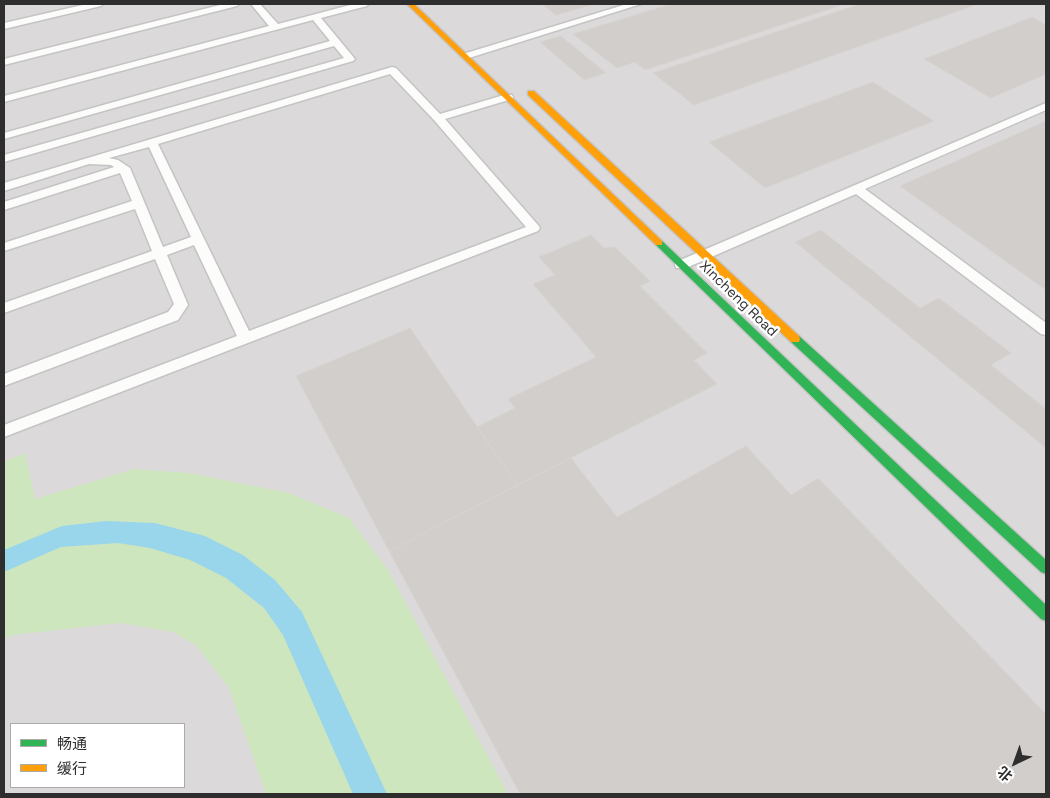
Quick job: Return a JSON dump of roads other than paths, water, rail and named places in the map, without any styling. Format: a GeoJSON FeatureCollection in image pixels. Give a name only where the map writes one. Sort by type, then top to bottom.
{"type":"FeatureCollection","features":[{"type":"Feature","properties":{"kind":"street","name":"Xincheng Road"},"geometry":{"type":"LineString","coordinates":[[410,4],[1046,614]]}},
{"type":"Feature","properties":{"kind":"street","name":"Xincheng Road"},"geometry":{"type":"LineString","coordinates":[[522,84],[703,256],[1046,568]]}},
{"type":"Feature","properties":{"kind":"lane"},"geometry":{"type":"LineString","coordinates":[[4,26],[98,4]]}},
{"type":"Feature","properties":{"kind":"lane"},"geometry":{"type":"LineString","coordinates":[[4,62],[234,4]]}},
{"type":"Feature","properties":{"kind":"lane"},"geometry":{"type":"LineString","coordinates":[[255,4],[276,28]]}},
{"type":"Feature","properties":{"kind":"lane"},"geometry":{"type":"LineString","coordinates":[[4,99],[364,4]]}},
{"type":"Feature","properties":{"kind":"lane"},"geometry":{"type":"LineString","coordinates":[[466,56],[636,4]]}},
{"type":"Feature","properties":{"kind":"lane"},"geometry":{"type":"LineString","coordinates":[[4,159],[350,59],[316,18]]}},
{"type":"Feature","properties":{"kind":"lane"},"geometry":{"type":"LineString","coordinates":[[4,136],[336,42]]}},
{"type":"Feature","properties":{"kind":"lane"},"geometry":{"type":"LineString","coordinates":[[4,187],[392,70],[438,118],[534,228],[4,431]]}},
{"type":"Feature","properties":{"kind":"lane"},"geometry":{"type":"LineString","coordinates":[[438,118],[508,97]]}},
{"type":"Feature","properties":{"kind":"lane"},"geometry":{"type":"LineString","coordinates":[[681,265],[1046,106]]}},
{"type":"Feature","properties":{"kind":"lane"},"geometry":{"type":"LineString","coordinates":[[152,142],[246,338]]}},
{"type":"Feature","properties":{"kind":"lane"},"geometry":{"type":"LineString","coordinates":[[4,380],[173,316],[181,305],[124,168],[114,162],[88,161]]}},
{"type":"Feature","properties":{"kind":"lane"},"geometry":{"type":"LineString","coordinates":[[4,206],[124,168]]}},
{"type":"Feature","properties":{"kind":"lane"},"geometry":{"type":"LineString","coordinates":[[856,188],[1046,330]]}},
{"type":"Feature","properties":{"kind":"lane"},"geometry":{"type":"LineString","coordinates":[[4,247],[139,204]]}},
{"type":"Feature","properties":{"kind":"lane"},"geometry":{"type":"LineString","coordinates":[[4,308],[198,240]]}},
{"type":"Feature","properties":{"kind":"water"},"geometry":{"type":"Polygon","coordinates":[[[106,521],[155,523],[205,536],[243,555],[275,580],[302,612],[387,794],[353,794],[283,635],[264,608],[226,578],[190,560],[150,548],[118,543],[61,547],[4,572],[4,550],[62,526],[106,521]]]}}]}
